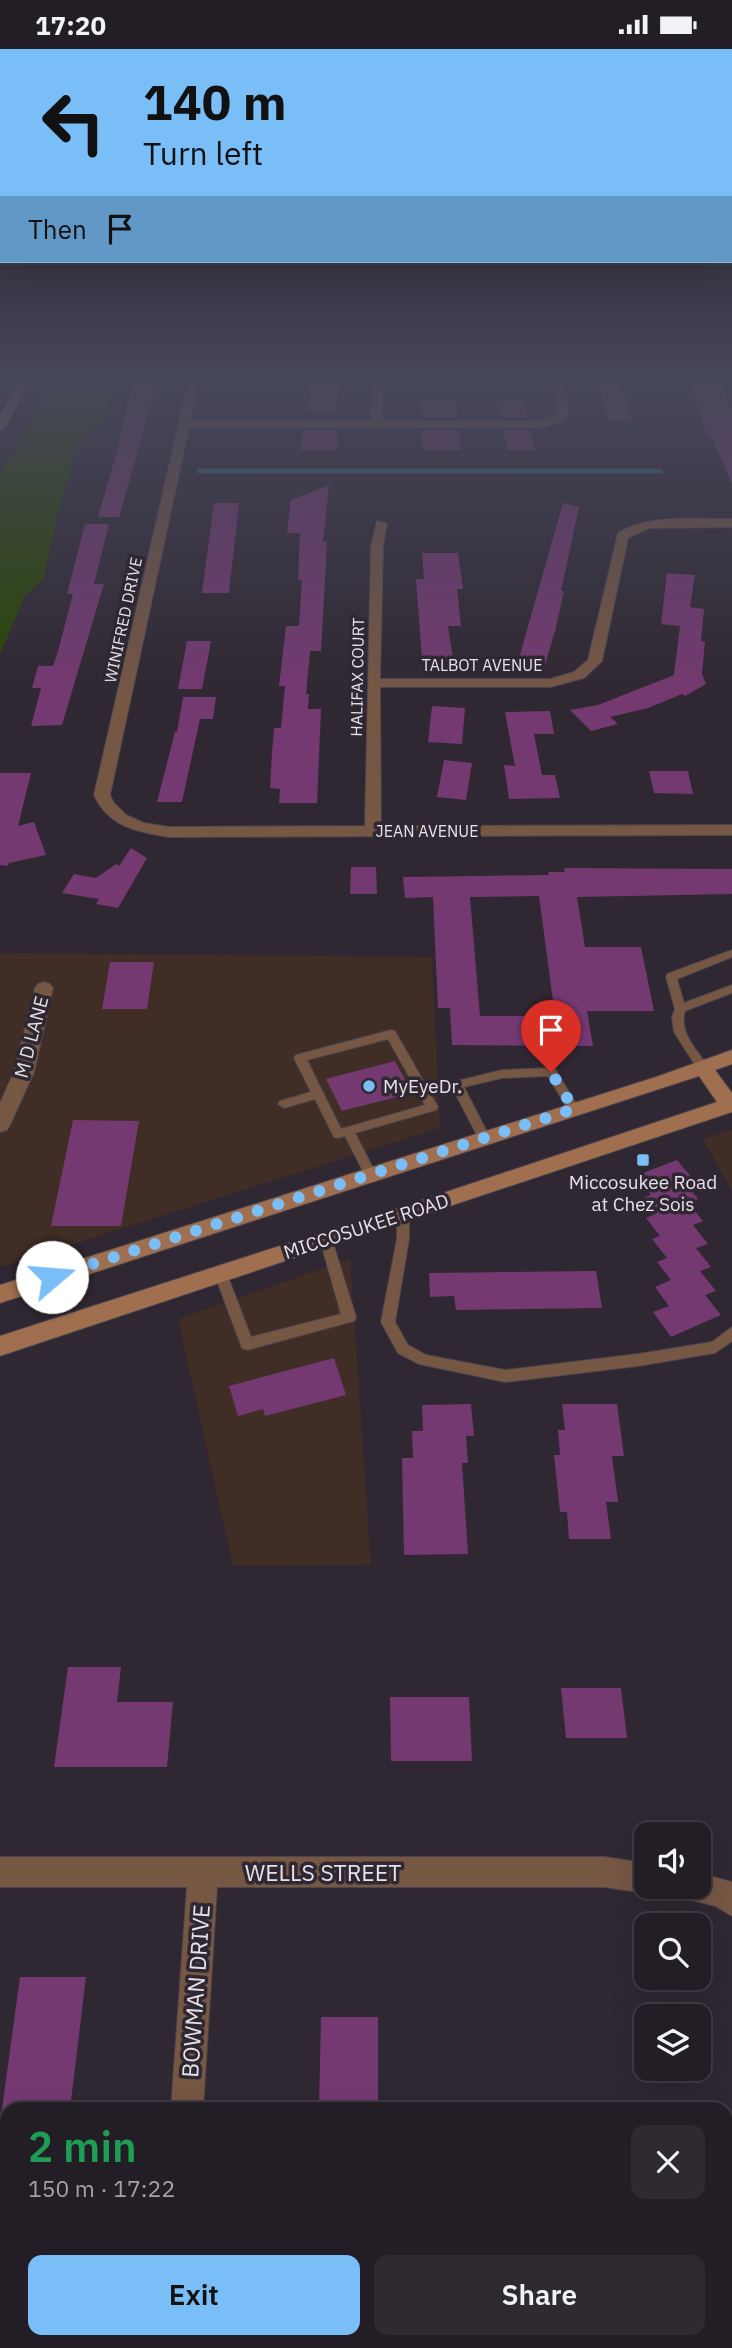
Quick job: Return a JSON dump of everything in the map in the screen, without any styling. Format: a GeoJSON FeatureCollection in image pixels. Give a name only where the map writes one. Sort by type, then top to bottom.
{"type":"FeatureCollection","features":[{"type":"Feature","properties":{"kind":"street","name":"WINIFRED DRIVE"},"geometry":{"type":"LineString","coordinates":[[123,820],[106,807],[102,795],[170,485]]}},
{"type":"Feature","properties":{"kind":"street","name":"TALBOT AVENUE"},"geometry":{"type":"LineString","coordinates":[[373,683],[550,683],[579,675],[595,661],[622,535],[649,524],[732,523]]}},
{"type":"Feature","properties":{"kind":"street","name":"HALIFAX COURT"},"geometry":{"type":"LineString","coordinates":[[373,831],[373,683],[377,546],[381,524]]}},
{"type":"Feature","properties":{"kind":"street","name":"JEAN AVENUE"},"geometry":{"type":"LineString","coordinates":[[123,820],[138,827],[169,832],[732,830]]}},
{"type":"Feature","properties":{"kind":"street","name":"M D LANE"},"geometry":{"type":"LineString","coordinates":[[0,1125],[24,1072],[44,988]]}},
{"type":"Feature","properties":{"kind":"street"},"geometry":{"type":"LineString","coordinates":[[0,1294],[732,1058]]}},
{"type":"Feature","properties":{"kind":"street"},"geometry":{"type":"LineString","coordinates":[[703,1067],[731,1105]]}},
{"type":"Feature","properties":{"kind":"street","name":"MICCOSUKEE ROAD"},"geometry":{"type":"LineString","coordinates":[[0,1346],[731,1105]]}},
{"type":"Feature","properties":{"kind":"street","name":"WELLS STREET"},"geometry":{"type":"LineString","coordinates":[[0,1873],[604,1872],[634,1876]]}},
{"type":"Feature","properties":{"kind":"street","name":"BOWMAN DRIVE"},"geometry":{"type":"LineString","coordinates":[[188,2102],[204,1873]]}},
{"type":"Feature","properties":{"kind":"street"},"geometry":{"type":"LineString","coordinates":[[711,1891],[722,1893],[732,1901]]}},
{"type":"Feature","properties":{"kind":"lane"},"geometry":{"type":"LineString","coordinates":[[680,1009],[671,977],[732,953]]}},
{"type":"Feature","properties":{"kind":"lane"},"geometry":{"type":"LineString","coordinates":[[703,1067],[676,1027],[675,1017],[680,1009],[732,989]]}},
{"type":"Feature","properties":{"kind":"lane"},"geometry":{"type":"LineString","coordinates":[[391,1034],[432,1107],[348,1131],[338,1134],[300,1058],[391,1034]]}},
{"type":"Feature","properties":{"kind":"lane"},"geometry":{"type":"LineString","coordinates":[[484,1138],[457,1085],[502,1074],[551,1072],[574,1109]]}},
{"type":"Feature","properties":{"kind":"lane"},"geometry":{"type":"LineString","coordinates":[[284,1104],[318,1094]]}},
{"type":"Feature","properties":{"kind":"lane"},"geometry":{"type":"LineString","coordinates":[[348,1131],[370,1174]]}},
{"type":"Feature","properties":{"kind":"lane"},"geometry":{"type":"LineString","coordinates":[[403,1215],[403,1239],[388,1322],[403,1349],[424,1360],[505,1376],[638,1360],[715,1347],[732,1333]]}},
{"type":"Feature","properties":{"kind":"lane"},"geometry":{"type":"LineString","coordinates":[[220,1273],[247,1344],[349,1317],[326,1240]]}},
{"type":"Feature","properties":{"kind":"shaded area"},"geometry":{"type":"Polygon","coordinates":[[[0,953],[432,957],[440,1128],[0,1267],[0,953]]]}},
{"type":"Feature","properties":{"kind":"shaded area"},"geometry":{"type":"Polygon","coordinates":[[[732,1129],[732,1191],[703,1139],[732,1129]]]}},
{"type":"Feature","properties":{"kind":"shaded area"},"geometry":{"type":"Polygon","coordinates":[[[350,1259],[371,1565],[233,1566],[178,1319],[350,1259]]]}},
{"type":"Feature","properties":{"kind":"green space"},"geometry":{"type":"Polygon","coordinates":[[[0,485],[65,485],[44,578],[25,596],[0,654],[0,485]]]}},
{"type":"Feature","properties":{"kind":"building"},"geometry":{"type":"Polygon","coordinates":[[[107,485],[128,485],[119,517],[98,517],[107,485]]]}},
{"type":"Feature","properties":{"kind":"building"},"geometry":{"type":"Polygon","coordinates":[[[329,485],[323,542],[327,542],[321,651],[310,651],[306,694],[309,694],[308,709],[321,709],[317,803],[279,803],[280,789],[270,788],[274,728],[281,728],[285,686],[279,686],[286,626],[299,626],[302,580],[298,580],[300,533],[287,533],[291,500],[329,485]]]}},
{"type":"Feature","properties":{"kind":"building"},"geometry":{"type":"Polygon","coordinates":[[[214,503],[239,503],[229,593],[202,593],[214,503]]]}},
{"type":"Feature","properties":{"kind":"building"},"geometry":{"type":"Polygon","coordinates":[[[563,503],[579,507],[555,631],[545,665],[518,662],[563,503]]]}},
{"type":"Feature","properties":{"kind":"building"},"geometry":{"type":"Polygon","coordinates":[[[85,524],[109,524],[94,584],[104,584],[62,725],[31,726],[41,688],[32,688],[38,666],[53,666],[58,651],[73,594],[67,594],[85,524]]]}},
{"type":"Feature","properties":{"kind":"building"},"geometry":{"type":"Polygon","coordinates":[[[422,553],[458,553],[463,589],[457,589],[461,626],[448,626],[453,659],[422,659],[416,579],[424,579],[422,553]]]}},
{"type":"Feature","properties":{"kind":"building"},"geometry":{"type":"Polygon","coordinates":[[[667,573],[695,575],[690,607],[704,609],[701,641],[705,642],[702,674],[706,684],[685,696],[682,694],[648,708],[610,717],[618,724],[591,731],[570,710],[598,705],[674,675],[680,626],[661,624],[667,573]]]}},
{"type":"Feature","properties":{"kind":"building"},"geometry":{"type":"Polygon","coordinates":[[[187,641],[211,641],[202,689],[178,689],[187,641]]]}},
{"type":"Feature","properties":{"kind":"building"},"geometry":{"type":"Polygon","coordinates":[[[183,697],[216,697],[213,719],[200,719],[182,802],[157,802],[177,732],[183,697]]]}},
{"type":"Feature","properties":{"kind":"building"},"geometry":{"type":"Polygon","coordinates":[[[432,706],[465,708],[462,744],[428,742],[432,706]]]}},
{"type":"Feature","properties":{"kind":"building"},"geometry":{"type":"Polygon","coordinates":[[[550,711],[554,734],[534,734],[542,775],[555,775],[560,798],[509,799],[504,765],[515,766],[505,712],[550,711]]]}},
{"type":"Feature","properties":{"kind":"building"},"geometry":{"type":"Polygon","coordinates":[[[444,760],[472,763],[466,800],[437,797],[444,760]]]}},
{"type":"Feature","properties":{"kind":"building"},"geometry":{"type":"Polygon","coordinates":[[[649,771],[688,771],[693,794],[654,793],[649,771]]]}},
{"type":"Feature","properties":{"kind":"building"},"geometry":{"type":"Polygon","coordinates":[[[0,773],[31,773],[18,826],[34,822],[46,855],[9,863],[8,866],[0,865],[0,773]]]}},
{"type":"Feature","properties":{"kind":"building"},"geometry":{"type":"Polygon","coordinates":[[[131,848],[147,858],[118,908],[96,904],[99,899],[62,893],[74,874],[96,878],[116,864],[119,866],[131,848]]]}},
{"type":"Feature","properties":{"kind":"building"},"geometry":{"type":"Polygon","coordinates":[[[351,867],[376,867],[377,894],[350,894],[351,867]]]}},
{"type":"Feature","properties":{"kind":"building"},"geometry":{"type":"Polygon","coordinates":[[[564,868],[732,869],[732,894],[577,897],[585,947],[641,947],[654,1011],[587,1011],[593,1046],[452,1045],[450,1008],[438,1008],[433,897],[405,898],[403,877],[549,875],[548,872],[565,872],[564,868]],[[539,896],[470,897],[480,1016],[555,1016],[539,896]]]}},
{"type":"Feature","properties":{"kind":"building"},"geometry":{"type":"Polygon","coordinates":[[[110,962],[154,962],[147,1009],[102,1009],[110,962]]]}},
{"type":"Feature","properties":{"kind":"building","name":"MyEyeDr."},"geometry":{"type":"Polygon","coordinates":[[[395,1061],[412,1093],[342,1111],[326,1079],[395,1061]]]}},
{"type":"Feature","properties":{"kind":"building"},"geometry":{"type":"Polygon","coordinates":[[[73,1120],[139,1121],[121,1226],[51,1226],[73,1120]]]}},
{"type":"Feature","properties":{"kind":"building"},"geometry":{"type":"Polygon","coordinates":[[[677,1160],[693,1179],[684,1182],[698,1199],[688,1203],[703,1221],[693,1225],[708,1244],[696,1248],[711,1267],[700,1271],[716,1291],[705,1295],[721,1315],[671,1337],[653,1312],[669,1306],[655,1287],[671,1280],[657,1262],[667,1258],[652,1239],[660,1236],[646,1218],[657,1213],[644,1197],[651,1195],[635,1176],[677,1160]]]}},
{"type":"Feature","properties":{"kind":"building"},"geometry":{"type":"Polygon","coordinates":[[[596,1271],[602,1308],[456,1310],[454,1296],[430,1297],[429,1273],[596,1271]]]}},
{"type":"Feature","properties":{"kind":"building"},"geometry":{"type":"Polygon","coordinates":[[[334,1358],[346,1395],[265,1416],[263,1409],[238,1416],[229,1386],[334,1358]]]}},
{"type":"Feature","properties":{"kind":"building"},"geometry":{"type":"Polygon","coordinates":[[[471,1404],[474,1436],[466,1436],[468,1463],[462,1463],[468,1554],[404,1555],[402,1458],[413,1458],[412,1431],[423,1431],[422,1405],[471,1404]]]}},
{"type":"Feature","properties":{"kind":"building"},"geometry":{"type":"Polygon","coordinates":[[[562,1404],[617,1404],[624,1456],[612,1456],[618,1502],[606,1502],[611,1539],[569,1539],[567,1512],[560,1512],[554,1455],[560,1455],[558,1430],[565,1430],[562,1404]]]}},
{"type":"Feature","properties":{"kind":"building"},"geometry":{"type":"Polygon","coordinates":[[[68,1667],[121,1667],[117,1702],[173,1702],[167,1767],[54,1767],[68,1667]]]}},
{"type":"Feature","properties":{"kind":"building"},"geometry":{"type":"Polygon","coordinates":[[[561,1688],[621,1688],[627,1738],[566,1738],[561,1688]]]}},
{"type":"Feature","properties":{"kind":"building"},"geometry":{"type":"Polygon","coordinates":[[[390,1697],[469,1697],[472,1761],[391,1761],[390,1697]]]}},
{"type":"Feature","properties":{"kind":"building"},"geometry":{"type":"Polygon","coordinates":[[[20,1977],[86,1977],[71,2102],[3,2102],[20,1977]]]}},
{"type":"Feature","properties":{"kind":"building"},"geometry":{"type":"Polygon","coordinates":[[[321,2017],[378,2017],[378,2102],[319,2102],[321,2017]]]}},
{"type":"Feature","properties":{"kind":"place","name":"MyEyeDr."},"geometry":{"type":"Point","coordinates":[369,1086]}},
{"type":"Feature","properties":{"kind":"place","name":"Miccosukee Road at Chez Sois"},"geometry":{"type":"Point","coordinates":[643,1160]}},
{"type":"Feature","properties":{"kind":"route"},"geometry":{"type":"LineString","coordinates":[[52,1277],[574,1109],[551,1072]]}}]}
